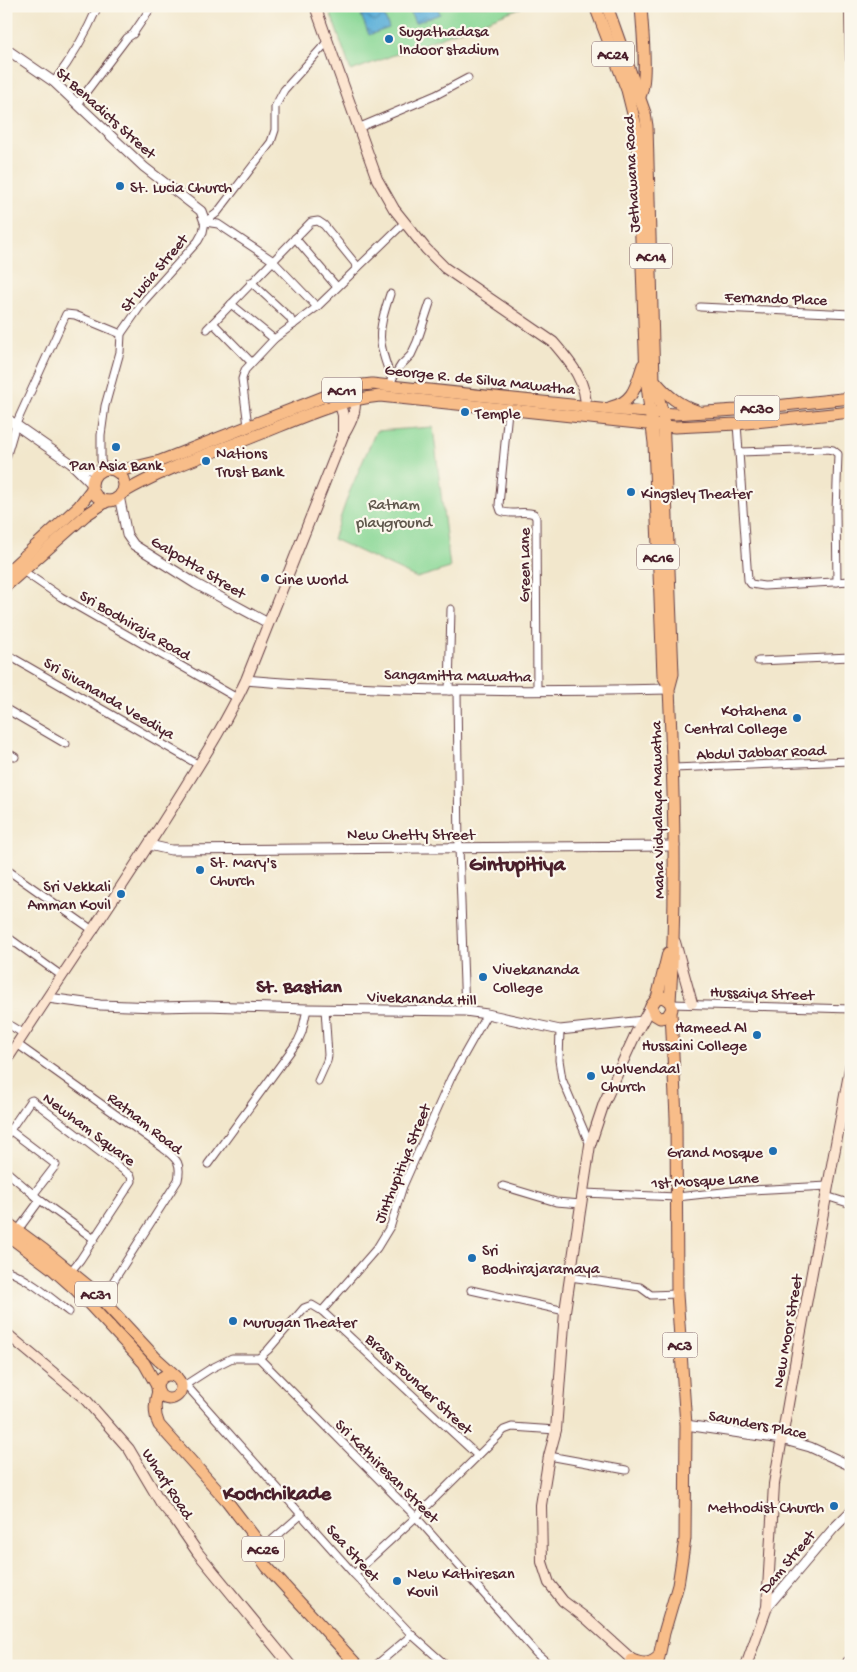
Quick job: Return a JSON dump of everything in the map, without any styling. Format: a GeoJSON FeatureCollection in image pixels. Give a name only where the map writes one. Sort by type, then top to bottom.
{"type":"FeatureCollection","features":[{"type":"Feature","properties":{"kind":"main road"},"geometry":{"type":"LineString","coordinates":[[315,6],[377,179],[394,209],[426,249],[445,268],[553,342],[566,358],[583,386],[586,406],[585,419]]}},
{"type":"Feature","properties":{"kind":"main road","name":"AC24"},"geometry":{"type":"LineString","coordinates":[[595,6],[627,90],[635,101]]}},
{"type":"Feature","properties":{"kind":"main road","name":"AC24"},"geometry":{"type":"LineString","coordinates":[[607,6],[635,101]]}},
{"type":"Feature","properties":{"kind":"main road"},"geometry":{"type":"LineString","coordinates":[[635,101],[643,86],[642,6]]}},
{"type":"Feature","properties":{"kind":"main road"},"geometry":{"type":"LineString","coordinates":[[850,6],[851,58]]}},
{"type":"Feature","properties":{"kind":"main road","name":"Jethawana Road"},"geometry":{"type":"LineString","coordinates":[[635,101],[646,377],[657,413]]}},
{"type":"Feature","properties":{"kind":"main road","name":"Jethawana Road"},"geometry":{"type":"LineString","coordinates":[[635,101],[645,113],[647,126],[654,381],[658,426]]}},
{"type":"Feature","properties":{"kind":"main road"},"geometry":{"type":"LineString","coordinates":[[604,408],[624,403],[630,397],[645,361]]}},
{"type":"Feature","properties":{"kind":"main road"},"geometry":{"type":"LineString","coordinates":[[654,381],[671,399],[682,406],[701,413]]}},
{"type":"Feature","properties":{"kind":"main road","name":"George R. de Silva Mawatha"},"geometry":{"type":"LineString","coordinates":[[104,470],[127,469],[160,461],[353,386],[390,382],[657,413]]}},
{"type":"Feature","properties":{"kind":"main road"},"geometry":{"type":"LineString","coordinates":[[6,1061],[94,931],[199,764],[237,698],[246,680],[342,436],[350,425],[355,411],[356,400],[353,386]]}},
{"type":"Feature","properties":{"kind":"main road"},"geometry":{"type":"LineString","coordinates":[[336,392],[343,415],[342,436]]}},
{"type":"Feature","properties":{"kind":"main road","name":"George R. de Silva Mawatha"},"geometry":{"type":"LineString","coordinates":[[120,495],[165,471],[340,404],[380,396],[658,426]]}},
{"type":"Feature","properties":{"kind":"main road","name":"AC30"},"geometry":{"type":"LineString","coordinates":[[657,413],[701,413],[851,398]]}},
{"type":"Feature","properties":{"kind":"main road","name":"AC30"},"geometry":{"type":"LineString","coordinates":[[658,426],[689,428],[851,412]]}},
{"type":"Feature","properties":{"kind":"main road","name":"Maha Vidyalaya Mawatha"},"geometry":{"type":"LineString","coordinates":[[658,426],[663,676],[669,688],[675,846],[671,1006]]}},
{"type":"Feature","properties":{"kind":"main road"},"geometry":{"type":"LineString","coordinates":[[6,586],[86,515],[120,495],[123,484],[122,478],[115,471],[104,470],[96,475],[92,487],[79,506],[8,570]]}},
{"type":"Feature","properties":{"kind":"main road"},"geometry":{"type":"LineString","coordinates":[[92,487],[98,498],[107,501]]}},
{"type":"Feature","properties":{"kind":"main road"},"geometry":{"type":"LineString","coordinates":[[673,934],[692,1004]]}},
{"type":"Feature","properties":{"kind":"main road","name":"Maha Vidyalaya Mawatha"},"geometry":{"type":"LineString","coordinates":[[654,1002],[673,934]]}},
{"type":"Feature","properties":{"kind":"main road"},"geometry":{"type":"LineString","coordinates":[[643,1021],[657,1017],[664,1018],[671,1006],[663,997],[654,1002],[643,1021],[604,1103],[590,1145],[565,1311],[556,1430],[549,1456],[541,1505],[542,1562],[549,1583],[563,1601],[587,1619],[636,1663],[658,1661]]}},
{"type":"Feature","properties":{"kind":"main road"},"geometry":{"type":"LineString","coordinates":[[654,1002],[652,1013],[657,1017]]}},
{"type":"Feature","properties":{"kind":"main road","name":"AC3"},"geometry":{"type":"LineString","coordinates":[[658,1661],[678,1585],[685,1538],[686,1425],[677,1294],[677,1197],[671,1006]]}},
{"type":"Feature","properties":{"kind":"main road","name":"New Moor Street"},"geometry":{"type":"LineString","coordinates":[[767,1607],[774,1484],[851,1063]]}},
{"type":"Feature","properties":{"kind":"main road","name":"AC31"},"geometry":{"type":"LineString","coordinates":[[6,1222],[12,1232],[77,1291],[144,1363],[159,1392]]}},
{"type":"Feature","properties":{"kind":"main road","name":"AC31"},"geometry":{"type":"LineString","coordinates":[[12,1232],[70,1272],[102,1299],[155,1357],[176,1376]]}},
{"type":"Feature","properties":{"kind":"main road","name":"Wharf Road"},"geometry":{"type":"LineString","coordinates":[[6,1333],[85,1400],[129,1448],[161,1502],[198,1553],[290,1666]]}},
{"type":"Feature","properties":{"kind":"main road"},"geometry":{"type":"LineString","coordinates":[[168,1374],[176,1376],[184,1386],[177,1397],[172,1399],[159,1392],[158,1382],[168,1374]]}},
{"type":"Feature","properties":{"kind":"main road","name":"AC26"},"geometry":{"type":"LineString","coordinates":[[159,1392],[164,1430],[228,1501],[263,1548],[262,1560],[267,1568],[358,1666]]}},
{"type":"Feature","properties":{"kind":"main road","name":"Dam Street"},"geometry":{"type":"LineString","coordinates":[[746,1666],[767,1607]]}},
{"type":"Feature","properties":{"kind":"street"},"geometry":{"type":"LineString","coordinates":[[54,82],[72,58],[87,32],[98,6]]}},
{"type":"Feature","properties":{"kind":"street"},"geometry":{"type":"LineString","coordinates":[[77,104],[127,38],[133,34],[152,6]]}},
{"type":"Feature","properties":{"kind":"street","name":"St Lucia Street"},"geometry":{"type":"LineString","coordinates":[[104,470],[101,460],[101,435],[105,406],[120,352],[121,334],[144,301],[198,241],[203,232],[205,222],[217,213],[270,142],[275,130],[275,107],[284,90],[327,42]]}},
{"type":"Feature","properties":{"kind":"street","name":"St Benadicts Street"},"geometry":{"type":"LineString","coordinates":[[6,49],[54,82],[144,167],[201,212],[205,222]]}},
{"type":"Feature","properties":{"kind":"street"},"geometry":{"type":"LineString","coordinates":[[358,128],[436,95],[468,78]]}},
{"type":"Feature","properties":{"kind":"street"},"geometry":{"type":"LineString","coordinates":[[251,362],[210,326],[272,260],[311,222],[318,220],[324,225],[358,267]]}},
{"type":"Feature","properties":{"kind":"street"},"geometry":{"type":"LineString","coordinates":[[205,222],[218,224],[272,260],[317,307]]}},
{"type":"Feature","properties":{"kind":"street"},"geometry":{"type":"LineString","coordinates":[[248,426],[242,379],[244,370],[274,339],[317,307],[404,223]]}},
{"type":"Feature","properties":{"kind":"street"},"geometry":{"type":"LineString","coordinates":[[295,238],[337,287]]}},
{"type":"Feature","properties":{"kind":"street"},"geometry":{"type":"LineString","coordinates":[[251,282],[290,318],[293,325]]}},
{"type":"Feature","properties":{"kind":"street"},"geometry":{"type":"LineString","coordinates":[[390,294],[380,333],[382,352],[390,382]]}},
{"type":"Feature","properties":{"kind":"street"},"geometry":{"type":"LineString","coordinates":[[390,382],[411,354],[417,342],[430,302]]}},
{"type":"Feature","properties":{"kind":"street"},"geometry":{"type":"LineString","coordinates":[[231,304],[274,339]]}},
{"type":"Feature","properties":{"kind":"street","name":"Fernando Place"},"geometry":{"type":"LineString","coordinates":[[700,307],[851,314]]}},
{"type":"Feature","properties":{"kind":"street"},"geometry":{"type":"LineString","coordinates":[[6,458],[16,424],[66,314],[121,334]]}},
{"type":"Feature","properties":{"kind":"street","name":"Green Lane"},"geometry":{"type":"LineString","coordinates":[[508,411],[499,505],[501,511],[505,513],[529,512],[534,514],[536,518],[537,691]]}},
{"type":"Feature","properties":{"kind":"street"},"geometry":{"type":"LineString","coordinates":[[6,418],[72,464],[92,487]]}},
{"type":"Feature","properties":{"kind":"street"},"geometry":{"type":"LineString","coordinates":[[737,424],[748,580],[751,584],[764,586],[851,581]]}},
{"type":"Feature","properties":{"kind":"street"},"geometry":{"type":"LineString","coordinates":[[739,452],[827,449],[834,450],[838,454],[836,512],[838,582]]}},
{"type":"Feature","properties":{"kind":"street"},"geometry":{"type":"LineString","coordinates":[[72,464],[104,470]]}},
{"type":"Feature","properties":{"kind":"street","name":"Galpotta Street"},"geometry":{"type":"LineString","coordinates":[[120,495],[127,535],[134,545],[196,584],[268,623]]}},
{"type":"Feature","properties":{"kind":"street","name":"Sri Bodhiraja Road"},"geometry":{"type":"LineString","coordinates":[[23,571],[61,597],[237,698]]}},
{"type":"Feature","properties":{"kind":"street"},"geometry":{"type":"LineString","coordinates":[[451,609],[465,1011]]}},
{"type":"Feature","properties":{"kind":"street","name":"Sri Sivananda Veediya"},"geometry":{"type":"LineString","coordinates":[[6,654],[199,764]]}},
{"type":"Feature","properties":{"kind":"street"},"geometry":{"type":"LineString","coordinates":[[758,661],[851,657]]}},
{"type":"Feature","properties":{"kind":"street","name":"Sangamitta Mawatha"},"geometry":{"type":"LineString","coordinates":[[246,680],[326,686],[453,691],[669,688]]}},
{"type":"Feature","properties":{"kind":"street"},"geometry":{"type":"LineString","coordinates":[[6,710],[66,744]]}},
{"type":"Feature","properties":{"kind":"street"},"geometry":{"type":"LineString","coordinates":[[6,752],[15,757]]}},
{"type":"Feature","properties":{"kind":"street","name":"Abdul Jabbar Road"},"geometry":{"type":"LineString","coordinates":[[673,768],[851,761]]}},
{"type":"Feature","properties":{"kind":"street","name":"New Chetty Street"},"geometry":{"type":"LineString","coordinates":[[148,845],[171,850],[675,846]]}},
{"type":"Feature","properties":{"kind":"street"},"geometry":{"type":"LineString","coordinates":[[6,869],[94,931]]}},
{"type":"Feature","properties":{"kind":"street"},"geometry":{"type":"LineString","coordinates":[[6,936],[62,976]]}},
{"type":"Feature","properties":{"kind":"street","name":"Vivekananda Hill"},"geometry":{"type":"LineString","coordinates":[[48,998],[100,1005],[157,1007],[205,1006],[307,1010],[465,1011],[560,1030],[643,1021]]}},
{"type":"Feature","properties":{"kind":"street","name":"Hussaiya Street"},"geometry":{"type":"LineString","coordinates":[[671,1006],[692,1004],[851,1010]]}},
{"type":"Feature","properties":{"kind":"street"},"geometry":{"type":"LineString","coordinates":[[318,1081],[328,1055],[325,1009]]}},
{"type":"Feature","properties":{"kind":"street"},"geometry":{"type":"LineString","coordinates":[[208,1164],[298,1041],[307,1010]]}},
{"type":"Feature","properties":{"kind":"street","name":"Jinthupitiya Street"},"geometry":{"type":"LineString","coordinates":[[322,1311],[385,1237],[403,1186],[451,1078],[486,1014]]}},
{"type":"Feature","properties":{"kind":"street"},"geometry":{"type":"LineString","coordinates":[[6,1023],[24,1034]]}},
{"type":"Feature","properties":{"kind":"street"},"geometry":{"type":"LineString","coordinates":[[560,1030],[559,1060],[562,1079],[590,1145]]}},
{"type":"Feature","properties":{"kind":"street","name":"Ratnam Road"},"geometry":{"type":"LineString","coordinates":[[17,1044],[163,1148],[179,1164],[178,1180],[102,1299]]}},
{"type":"Feature","properties":{"kind":"street","name":"Newham Square"},"geometry":{"type":"LineString","coordinates":[[8,1132],[32,1100],[131,1176],[132,1181],[80,1260],[70,1272]]}},
{"type":"Feature","properties":{"kind":"street"},"geometry":{"type":"LineString","coordinates":[[8,1132],[56,1165],[34,1195]]}},
{"type":"Feature","properties":{"kind":"street"},"geometry":{"type":"LineString","coordinates":[[6,1171],[40,1200],[94,1239]]}},
{"type":"Feature","properties":{"kind":"street"},"geometry":{"type":"LineString","coordinates":[[502,1186],[556,1202],[582,1204]]}},
{"type":"Feature","properties":{"kind":"street","name":"1st Mosque Lane"},"geometry":{"type":"LineString","coordinates":[[584,1193],[677,1197],[732,1191],[827,1191]]}},
{"type":"Feature","properties":{"kind":"street"},"geometry":{"type":"LineString","coordinates":[[827,1191],[851,1204]]}},
{"type":"Feature","properties":{"kind":"street"},"geometry":{"type":"LineString","coordinates":[[12,1232],[40,1200]]}},
{"type":"Feature","properties":{"kind":"street"},"geometry":{"type":"LineString","coordinates":[[6,1270],[22,1278],[69,1312]]}},
{"type":"Feature","properties":{"kind":"street"},"geometry":{"type":"LineString","coordinates":[[570,1277],[640,1286],[651,1295],[677,1294]]}},
{"type":"Feature","properties":{"kind":"street"},"geometry":{"type":"LineString","coordinates":[[471,1290],[565,1311]]}},
{"type":"Feature","properties":{"kind":"street"},"geometry":{"type":"LineString","coordinates":[[184,1386],[210,1369],[232,1358],[258,1358],[268,1350],[304,1308],[312,1305],[322,1311]]}},
{"type":"Feature","properties":{"kind":"street","name":"Brass Founder Street"},"geometry":{"type":"LineString","coordinates":[[322,1311],[478,1456]]}},
{"type":"Feature","properties":{"kind":"street","name":"Sri Kathiresan Street"},"geometry":{"type":"LineString","coordinates":[[258,1358],[416,1517],[536,1653],[551,1666]]}},
{"type":"Feature","properties":{"kind":"street","name":"Sea Street"},"geometry":{"type":"LineString","coordinates":[[184,1386],[302,1514],[354,1574],[412,1635],[447,1666]]}},
{"type":"Feature","properties":{"kind":"street","name":"Saunders Place"},"geometry":{"type":"LineString","coordinates":[[686,1425],[782,1439],[810,1448],[851,1466]]}},
{"type":"Feature","properties":{"kind":"street"},"geometry":{"type":"LineString","coordinates":[[354,1574],[509,1428],[556,1430]]}},
{"type":"Feature","properties":{"kind":"street"},"geometry":{"type":"LineString","coordinates":[[549,1456],[626,1470]]}},
{"type":"Feature","properties":{"kind":"street","name":"Dam Street"},"geometry":{"type":"LineString","coordinates":[[767,1607],[834,1528],[851,1511]]}},
{"type":"Feature","properties":{"kind":"street"},"geometry":{"type":"LineString","coordinates":[[263,1548],[302,1514]]}},
{"type":"Feature","properties":{"kind":"street"},"geometry":{"type":"LineString","coordinates":[[375,1666],[412,1635]]}},
{"type":"Feature","properties":{"kind":"green space","name":"Sugathadasa Indoor stadium"},"geometry":{"type":"Polygon","coordinates":[[[328,6],[525,6],[351,71],[328,6]]]}},
{"type":"Feature","properties":{"kind":"green space","name":"Ratnam playground"},"geometry":{"type":"Polygon","coordinates":[[[433,427],[450,568],[417,578],[333,539],[349,493],[376,431],[433,427]]]}},
{"type":"Feature","properties":{"kind":"water"},"geometry":{"type":"Polygon","coordinates":[[[437,6],[440,14],[415,23],[411,13],[437,6]]]}},
{"type":"Feature","properties":{"kind":"water"},"geometry":{"type":"Polygon","coordinates":[[[381,7],[389,28],[369,35],[361,15],[381,7]]]}},
{"type":"Feature","properties":{"kind":"place","name":"Sugathadasa Indoor stadium"},"geometry":{"type":"Point","coordinates":[389,39]}},
{"type":"Feature","properties":{"kind":"place","name":"St. Lucia Church"},"geometry":{"type":"Point","coordinates":[120,186]}},
{"type":"Feature","properties":{"kind":"place","name":"Temple"},"geometry":{"type":"Point","coordinates":[465,412]}},
{"type":"Feature","properties":{"kind":"place","name":"Pan Asia Bank"},"geometry":{"type":"Point","coordinates":[116,447]}},
{"type":"Feature","properties":{"kind":"place","name":"Nations Trust Bank"},"geometry":{"type":"Point","coordinates":[206,461]}},
{"type":"Feature","properties":{"kind":"place","name":"Kingsley Theater"},"geometry":{"type":"Point","coordinates":[631,492]}},
{"type":"Feature","properties":{"kind":"place","name":"Cine World"},"geometry":{"type":"Point","coordinates":[265,578]}},
{"type":"Feature","properties":{"kind":"place","name":"Kotahena Central College"},"geometry":{"type":"Point","coordinates":[797,718]}},
{"type":"Feature","properties":{"kind":"place","name":"St. Mary's Church"},"geometry":{"type":"Point","coordinates":[200,870]}},
{"type":"Feature","properties":{"kind":"place","name":"Sri Vekkali Amman Kovil"},"geometry":{"type":"Point","coordinates":[121,894]}},
{"type":"Feature","properties":{"kind":"place","name":"Vivekananda College"},"geometry":{"type":"Point","coordinates":[483,977]}},
{"type":"Feature","properties":{"kind":"place","name":"Hameed Al Hussaini College"},"geometry":{"type":"Point","coordinates":[757,1035]}},
{"type":"Feature","properties":{"kind":"place","name":"Wolvendaal Church"},"geometry":{"type":"Point","coordinates":[591,1076]}},
{"type":"Feature","properties":{"kind":"place","name":"Grand Mosque"},"geometry":{"type":"Point","coordinates":[773,1151]}},
{"type":"Feature","properties":{"kind":"place","name":"Sri Bodhirajaramaya"},"geometry":{"type":"Point","coordinates":[472,1258]}},
{"type":"Feature","properties":{"kind":"place","name":"Murugan Theater"},"geometry":{"type":"Point","coordinates":[233,1321]}},
{"type":"Feature","properties":{"kind":"place","name":"Methodist Church"},"geometry":{"type":"Point","coordinates":[834,1506]}},
{"type":"Feature","properties":{"kind":"place","name":"New Kathiresan Kovil"},"geometry":{"type":"Point","coordinates":[397,1581]}},
{"type":"Feature","properties":{"kind":"district","name":"Gintupitiya"},"geometry":{"type":"Point","coordinates":[517,863]}},
{"type":"Feature","properties":{"kind":"district","name":"St. Bastian"},"geometry":{"type":"Point","coordinates":[299,985]}},
{"type":"Feature","properties":{"kind":"district","name":"Kochchikade"},"geometry":{"type":"Point","coordinates":[277,1492]}}]}
